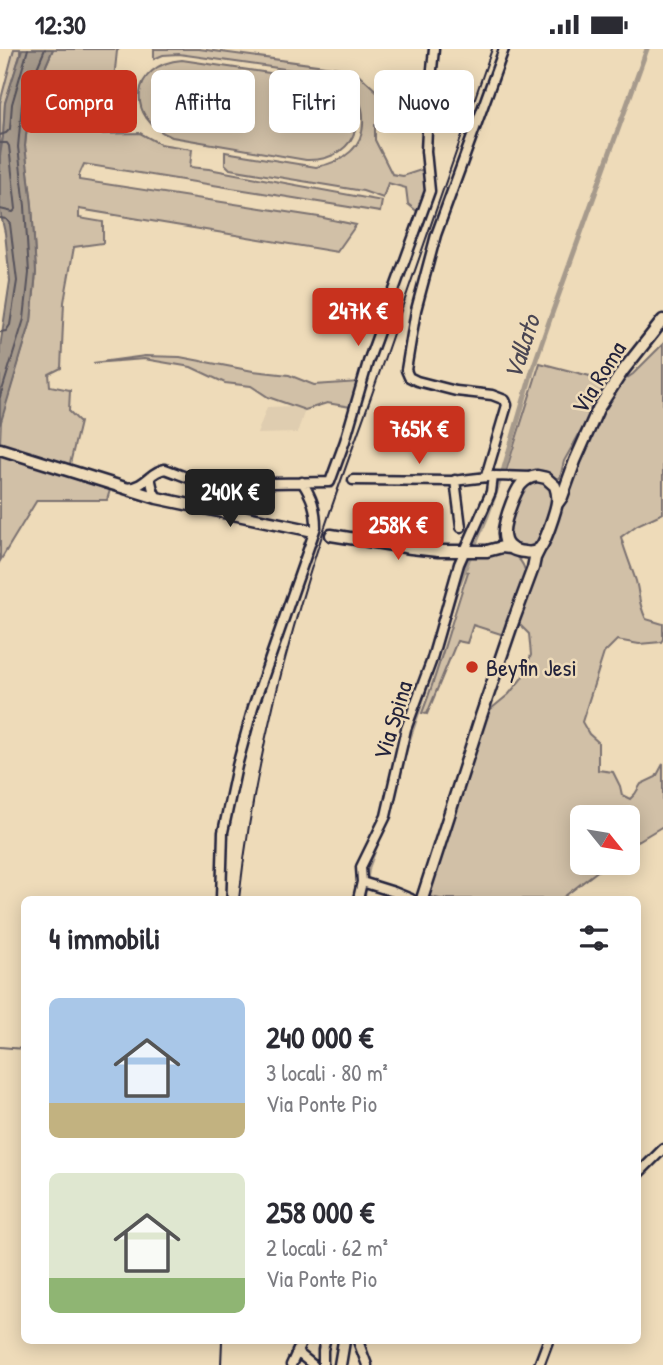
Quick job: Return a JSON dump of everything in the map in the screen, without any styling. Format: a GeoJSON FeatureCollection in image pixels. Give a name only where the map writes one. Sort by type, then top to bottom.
{"type":"FeatureCollection","features":[{"type":"Feature","properties":{"kind":"main road","name":"Via Roma"},"geometry":{"type":"LineString","coordinates":[[423,896],[535,558],[557,504],[598,409],[622,372],[663,320]]}},
{"type":"Feature","properties":{"kind":"main road"},"geometry":{"type":"LineString","coordinates":[[0,449],[123,488],[143,489],[157,498],[309,530]]}},
{"type":"Feature","properties":{"kind":"main road"},"geometry":{"type":"LineString","coordinates":[[553,484],[562,481],[575,461]]}},
{"type":"Feature","properties":{"kind":"main road"},"geometry":{"type":"LineString","coordinates":[[472,551],[489,547],[494,542],[517,491],[521,484],[531,477],[541,476],[553,484],[557,490],[557,504]]}},
{"type":"Feature","properties":{"kind":"main road"},"geometry":{"type":"LineString","coordinates":[[504,524],[505,540],[528,567],[528,583]]}},
{"type":"Feature","properties":{"kind":"main road"},"geometry":{"type":"LineString","coordinates":[[331,534],[411,548],[472,551],[502,547],[532,553],[540,548]]}},
{"type":"Feature","properties":{"kind":"main road"},"geometry":{"type":"LineString","coordinates":[[340,1365],[344,1344]]}},
{"type":"Feature","properties":{"kind":"street"},"geometry":{"type":"LineString","coordinates":[[143,489],[150,487],[151,477],[159,470],[165,469],[212,484],[330,482],[368,362],[428,197],[430,185],[426,151],[434,49]]}},
{"type":"Feature","properties":{"kind":"street","name":"Via Spina"},"geometry":{"type":"LineString","coordinates":[[359,896],[365,883],[361,867],[386,816],[406,729],[431,662],[459,564],[472,551],[497,476],[507,405],[505,400],[492,395],[457,391],[417,381],[409,377],[406,370],[416,310],[433,245],[504,49]]}},
{"type":"Feature","properties":{"kind":"street"},"geometry":{"type":"LineString","coordinates":[[497,476],[514,483],[517,491]]}},
{"type":"Feature","properties":{"kind":"street"},"geometry":{"type":"LineString","coordinates":[[151,477],[157,498]]}},
{"type":"Feature","properties":{"kind":"street"},"geometry":{"type":"LineString","coordinates":[[353,480],[531,477]]}},
{"type":"Feature","properties":{"kind":"street"},"geometry":{"type":"LineString","coordinates":[[455,480],[461,527]]}},
{"type":"Feature","properties":{"kind":"street"},"geometry":{"type":"LineString","coordinates":[[221,896],[223,832],[237,765],[253,707],[316,527],[310,494],[302,482]]}},
{"type":"Feature","properties":{"kind":"street"},"geometry":{"type":"LineString","coordinates":[[365,883],[404,896]]}},
{"type":"Feature","properties":{"kind":"street"},"geometry":{"type":"LineString","coordinates":[[641,1171],[663,1149]]}},
{"type":"Feature","properties":{"kind":"street"},"geometry":{"type":"LineString","coordinates":[[291,1365],[301,1344]]}},
{"type":"Feature","properties":{"kind":"street"},"geometry":{"type":"LineString","coordinates":[[323,1365],[324,1344]]}},
{"type":"Feature","properties":{"kind":"street"},"geometry":{"type":"LineString","coordinates":[[359,1344],[367,1365]]}},
{"type":"Feature","properties":{"kind":"street"},"geometry":{"type":"LineString","coordinates":[[539,1365],[547,1344]]}},
{"type":"Feature","properties":{"kind":"street"},"geometry":{"type":"LineString","coordinates":[[297,1352],[309,1362],[323,1350]]}},
{"type":"Feature","properties":{"kind":"shaded area"},"geometry":{"type":"Polygon","coordinates":[[[14,49],[20,49],[20,56],[5,103],[0,156],[0,103],[14,49]]]}},
{"type":"Feature","properties":{"kind":"shaded area"},"geometry":{"type":"Polygon","coordinates":[[[53,49],[119,49],[115,70],[44,70],[53,49]]]}},
{"type":"Feature","properties":{"kind":"shaded area"},"geometry":{"type":"Polygon","coordinates":[[[154,49],[199,49],[354,70],[292,70],[179,54],[163,55],[154,59],[154,49]]]}},
{"type":"Feature","properties":{"kind":"shaded area"},"geometry":{"type":"Polygon","coordinates":[[[182,60],[249,70],[154,70],[182,60]]]}},
{"type":"Feature","properties":{"kind":"shaded area"},"geometry":{"type":"Polygon","coordinates":[[[255,71],[269,73],[269,133],[353,133],[340,151],[325,158],[306,160],[172,137],[164,133],[255,133],[255,71]]]}},
{"type":"Feature","properties":{"kind":"shaded area"},"geometry":{"type":"Polygon","coordinates":[[[151,72],[151,123],[141,106],[140,93],[151,72]]]}},
{"type":"Feature","properties":{"kind":"shaded area"},"geometry":{"type":"Polygon","coordinates":[[[360,76],[374,89],[375,140],[392,174],[403,176],[424,169],[426,190],[419,213],[408,204],[406,188],[388,183],[383,198],[363,191],[230,169],[225,164],[225,152],[316,167],[326,165],[344,157],[356,145],[363,128],[360,76]]]}},
{"type":"Feature","properties":{"kind":"shaded area"},"geometry":{"type":"Polygon","coordinates":[[[26,133],[140,133],[160,144],[192,149],[190,167],[382,201],[380,212],[84,164],[79,180],[356,225],[337,252],[79,209],[79,218],[103,222],[103,243],[74,247],[64,302],[61,368],[49,374],[50,386],[70,390],[69,411],[80,422],[69,468],[0,443],[1,419],[31,321],[36,273],[25,146],[26,133]]]}},
{"type":"Feature","properties":{"kind":"shaded area"},"geometry":{"type":"Polygon","coordinates":[[[663,344],[663,513],[637,525],[621,537],[636,581],[643,613],[646,619],[663,624],[663,639],[661,642],[639,644],[617,640],[604,653],[582,722],[598,742],[598,770],[613,772],[622,795],[630,799],[641,784],[656,777],[663,764],[663,826],[640,840],[640,805],[570,805],[570,875],[592,875],[565,896],[427,896],[486,713],[509,694],[522,678],[531,655],[529,634],[517,622],[560,507],[598,419],[617,385],[633,374],[663,344]]]}},
{"type":"Feature","properties":{"kind":"shaded area"},"geometry":{"type":"Polygon","coordinates":[[[145,356],[180,357],[289,375],[314,385],[359,382],[351,407],[327,403],[305,410],[268,397],[251,386],[225,383],[191,367],[144,359],[93,363],[145,356]]]}},
{"type":"Feature","properties":{"kind":"shaded area"},"geometry":{"type":"Polygon","coordinates":[[[540,363],[609,381],[564,461],[560,478],[555,479],[545,471],[506,471],[540,363]]]}},
{"type":"Feature","properties":{"kind":"shaded area"},"geometry":{"type":"Polygon","coordinates":[[[294,406],[305,410],[297,433],[257,434],[267,407],[294,406]]]}},
{"type":"Feature","properties":{"kind":"shaded area"},"geometry":{"type":"Polygon","coordinates":[[[0,454],[110,490],[107,500],[37,500],[0,561],[0,454]]]}},
{"type":"Feature","properties":{"kind":"shaded area"},"geometry":{"type":"Polygon","coordinates":[[[534,481],[548,484],[552,502],[539,539],[533,545],[519,547],[509,535],[508,527],[524,487],[534,481]]]}},
{"type":"Feature","properties":{"kind":"shaded area"},"geometry":{"type":"Polygon","coordinates":[[[499,551],[517,557],[526,575],[504,635],[473,625],[467,643],[457,641],[427,714],[422,713],[468,572],[459,569],[465,557],[499,551]]]}},
{"type":"Feature","properties":{"kind":"water"},"geometry":{"type":"Polygon","coordinates":[[[22,49],[53,49],[44,70],[21,70],[21,133],[26,133],[25,146],[36,272],[31,321],[0,425],[0,347],[10,281],[0,211],[0,156],[5,103],[22,49]]]}},
{"type":"Feature","properties":{"kind":"waterway","name":"Vallato"},"geometry":{"type":"LineString","coordinates":[[436,657],[455,594],[504,468],[550,319],[647,49]]}},
{"type":"Feature","properties":{"kind":"waterway","name":"Vallato"},"geometry":{"type":"LineString","coordinates":[[405,750],[432,670]]}},
{"type":"Feature","properties":{"kind":"waterway","name":"Vallato"},"geometry":{"type":"LineString","coordinates":[[363,896],[368,867],[378,840]]}},
{"type":"Feature","properties":{"kind":"waterway"},"geometry":{"type":"LineString","coordinates":[[0,1047],[21,1049]]}},
{"type":"Feature","properties":{"kind":"tunnel"},"geometry":{"type":"LineString","coordinates":[[309,530],[331,535]]}},
{"type":"Feature","properties":{"kind":"railway"},"geometry":{"type":"LineString","coordinates":[[239,896],[260,763],[275,696],[302,600],[330,511],[492,49]]}},
{"type":"Feature","properties":{"kind":"railway"},"geometry":{"type":"LineString","coordinates":[[221,1365],[222,1344]]}},
{"type":"Feature","properties":{"kind":"place","name":"Beyfin Jesi"},"geometry":{"type":"Point","coordinates":[472,667]}}]}
